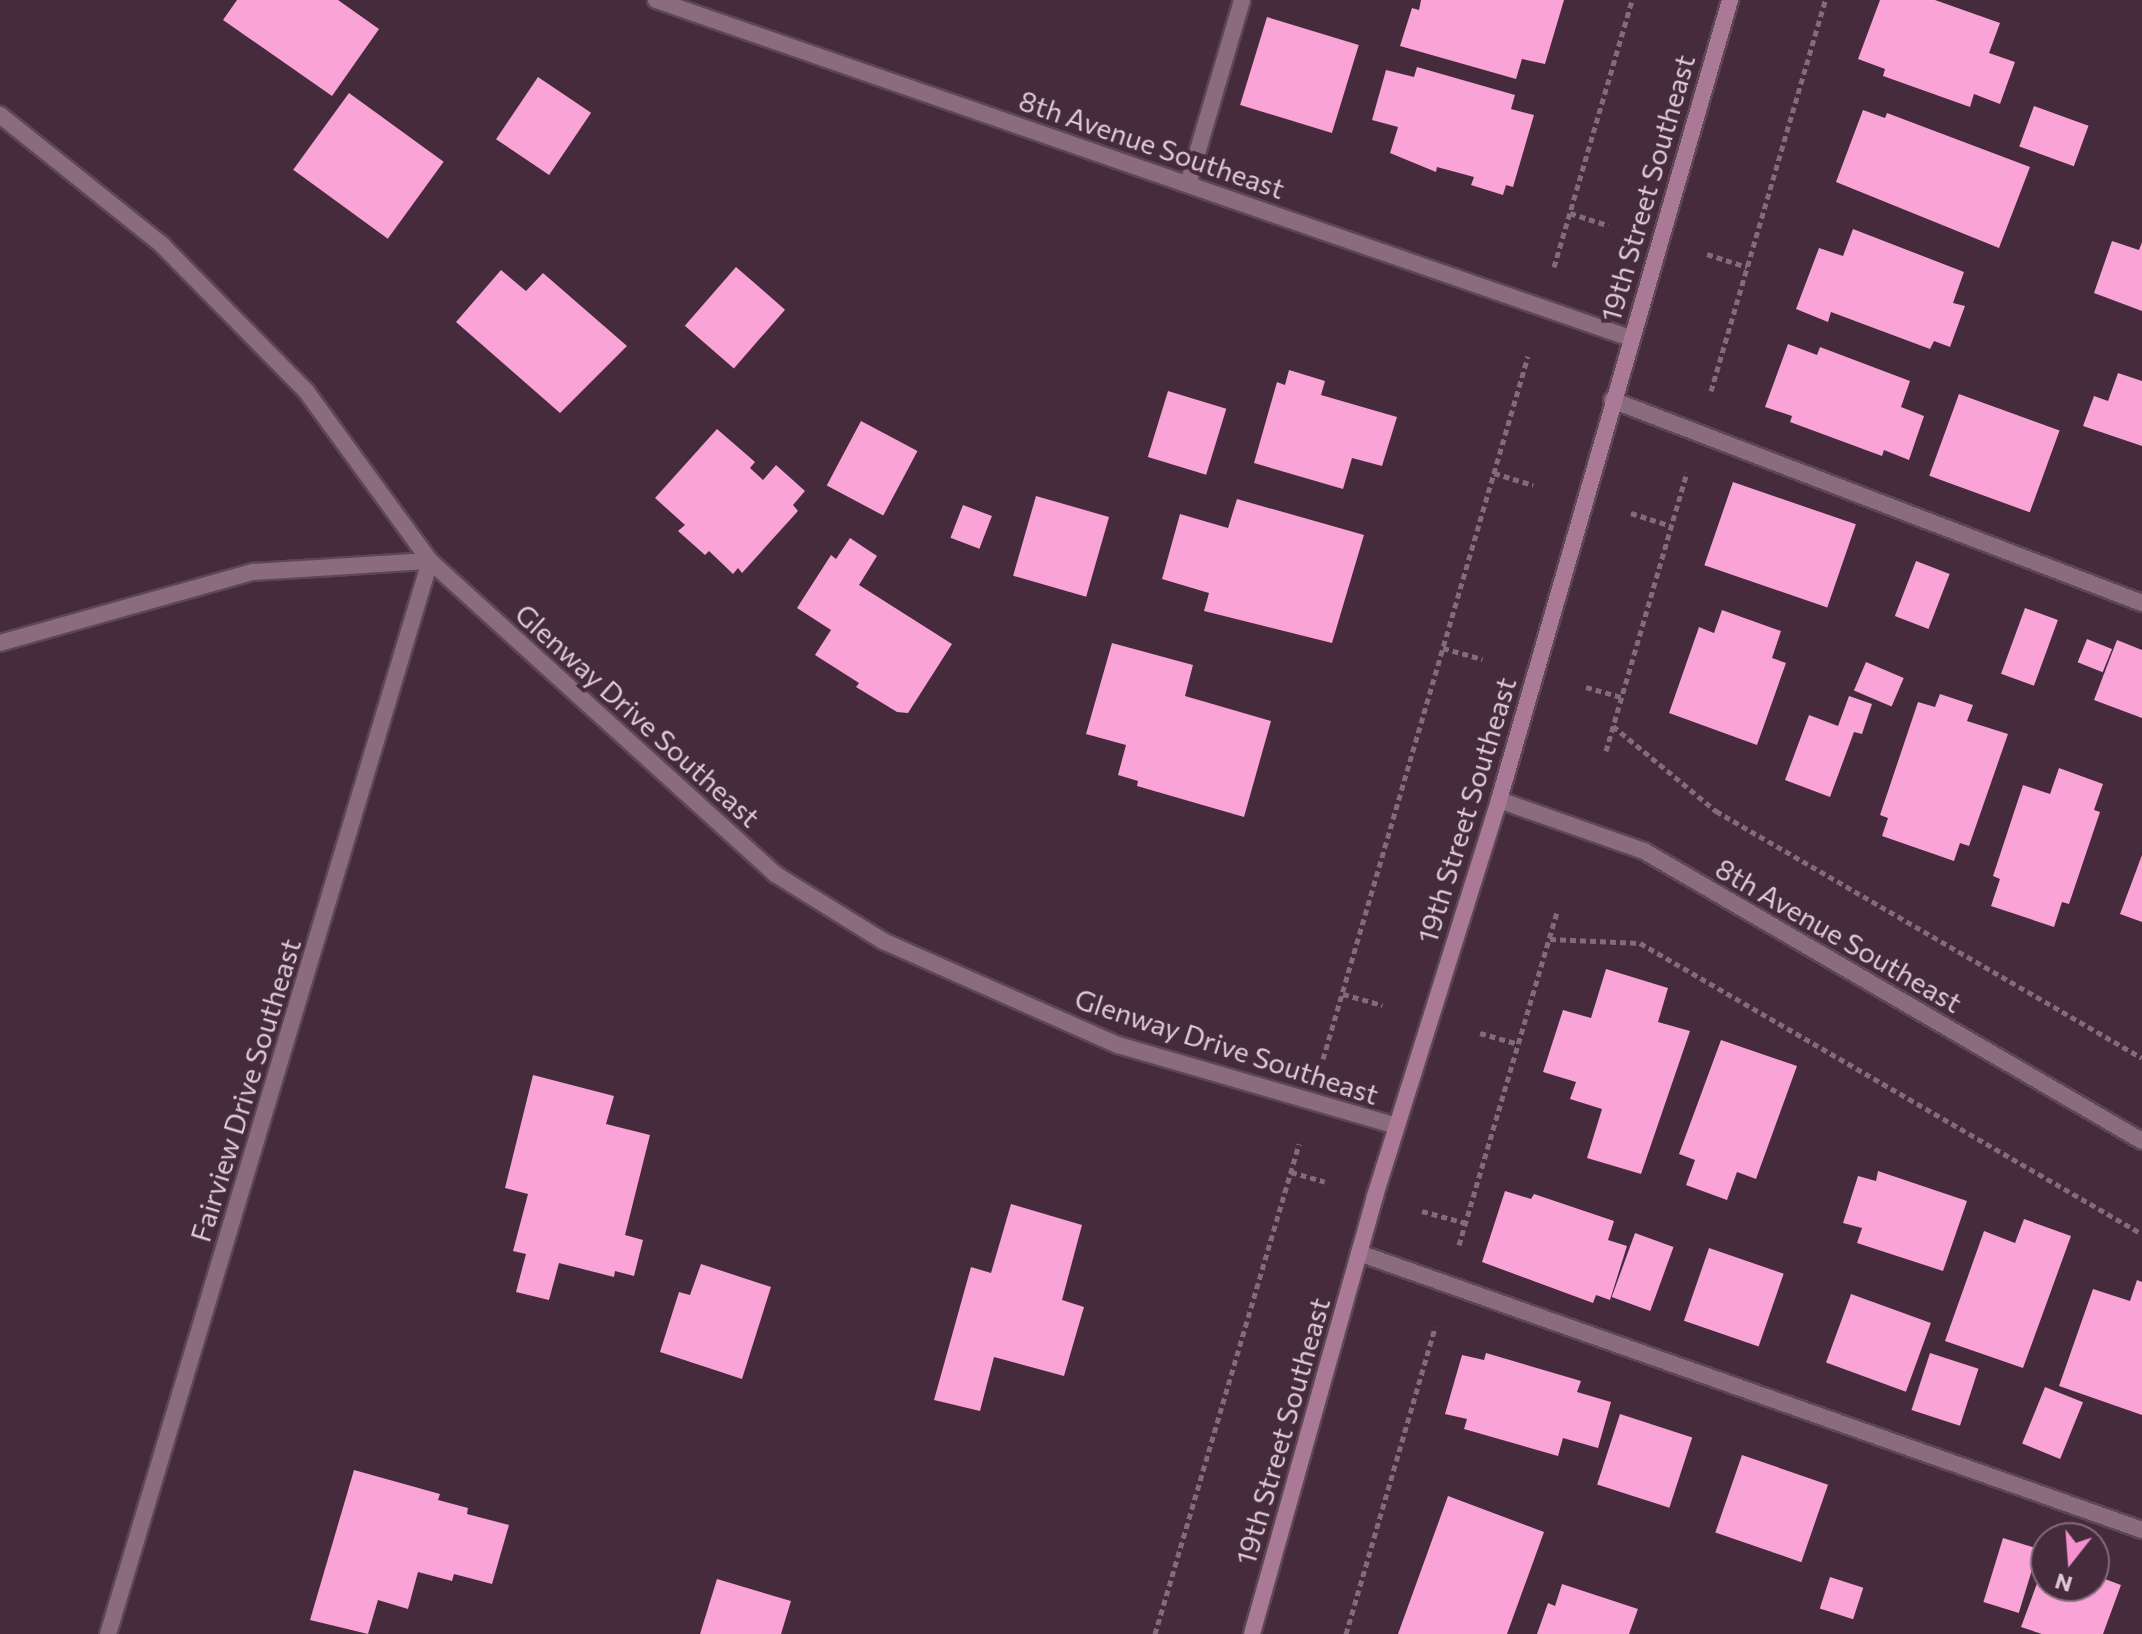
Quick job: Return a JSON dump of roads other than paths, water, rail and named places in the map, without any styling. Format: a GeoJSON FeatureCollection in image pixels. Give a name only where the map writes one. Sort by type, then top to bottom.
{"type":"FeatureCollection","features":[{"type":"Feature","properties":{"kind":"main road","name":"19th Street Southeast"},"geometry":{"type":"LineString","coordinates":[[1252,1634],[1396,1126],[1499,800],[1612,400],[1730,0]]}},
{"type":"Feature","properties":{"kind":"street","name":"8th Avenue Southeast"},"geometry":{"type":"LineString","coordinates":[[656,0],[1630,338]]}},
{"type":"Feature","properties":{"kind":"street"},"geometry":{"type":"LineString","coordinates":[[1188,184],[1242,0]]}},
{"type":"Feature","properties":{"kind":"street","name":"Glenway Drive Southeast"},"geometry":{"type":"LineString","coordinates":[[0,115],[162,245],[306,391],[430,561],[775,874],[883,941],[1118,1045],[1396,1126]]}},
{"type":"Feature","properties":{"kind":"street"},"geometry":{"type":"LineString","coordinates":[[1612,400],[2142,603]]}},
{"type":"Feature","properties":{"kind":"street"},"geometry":{"type":"LineString","coordinates":[[0,643],[253,572],[430,561]]}},
{"type":"Feature","properties":{"kind":"street","name":"Fairview Drive Southeast"},"geometry":{"type":"LineString","coordinates":[[108,1634],[430,561]]}},
{"type":"Feature","properties":{"kind":"street","name":"8th Avenue Southeast"},"geometry":{"type":"LineString","coordinates":[[1499,800],[1644,851],[2142,1141]]}},
{"type":"Feature","properties":{"kind":"street"},"geometry":{"type":"LineString","coordinates":[[1359,1253],[2142,1530]]}}]}
